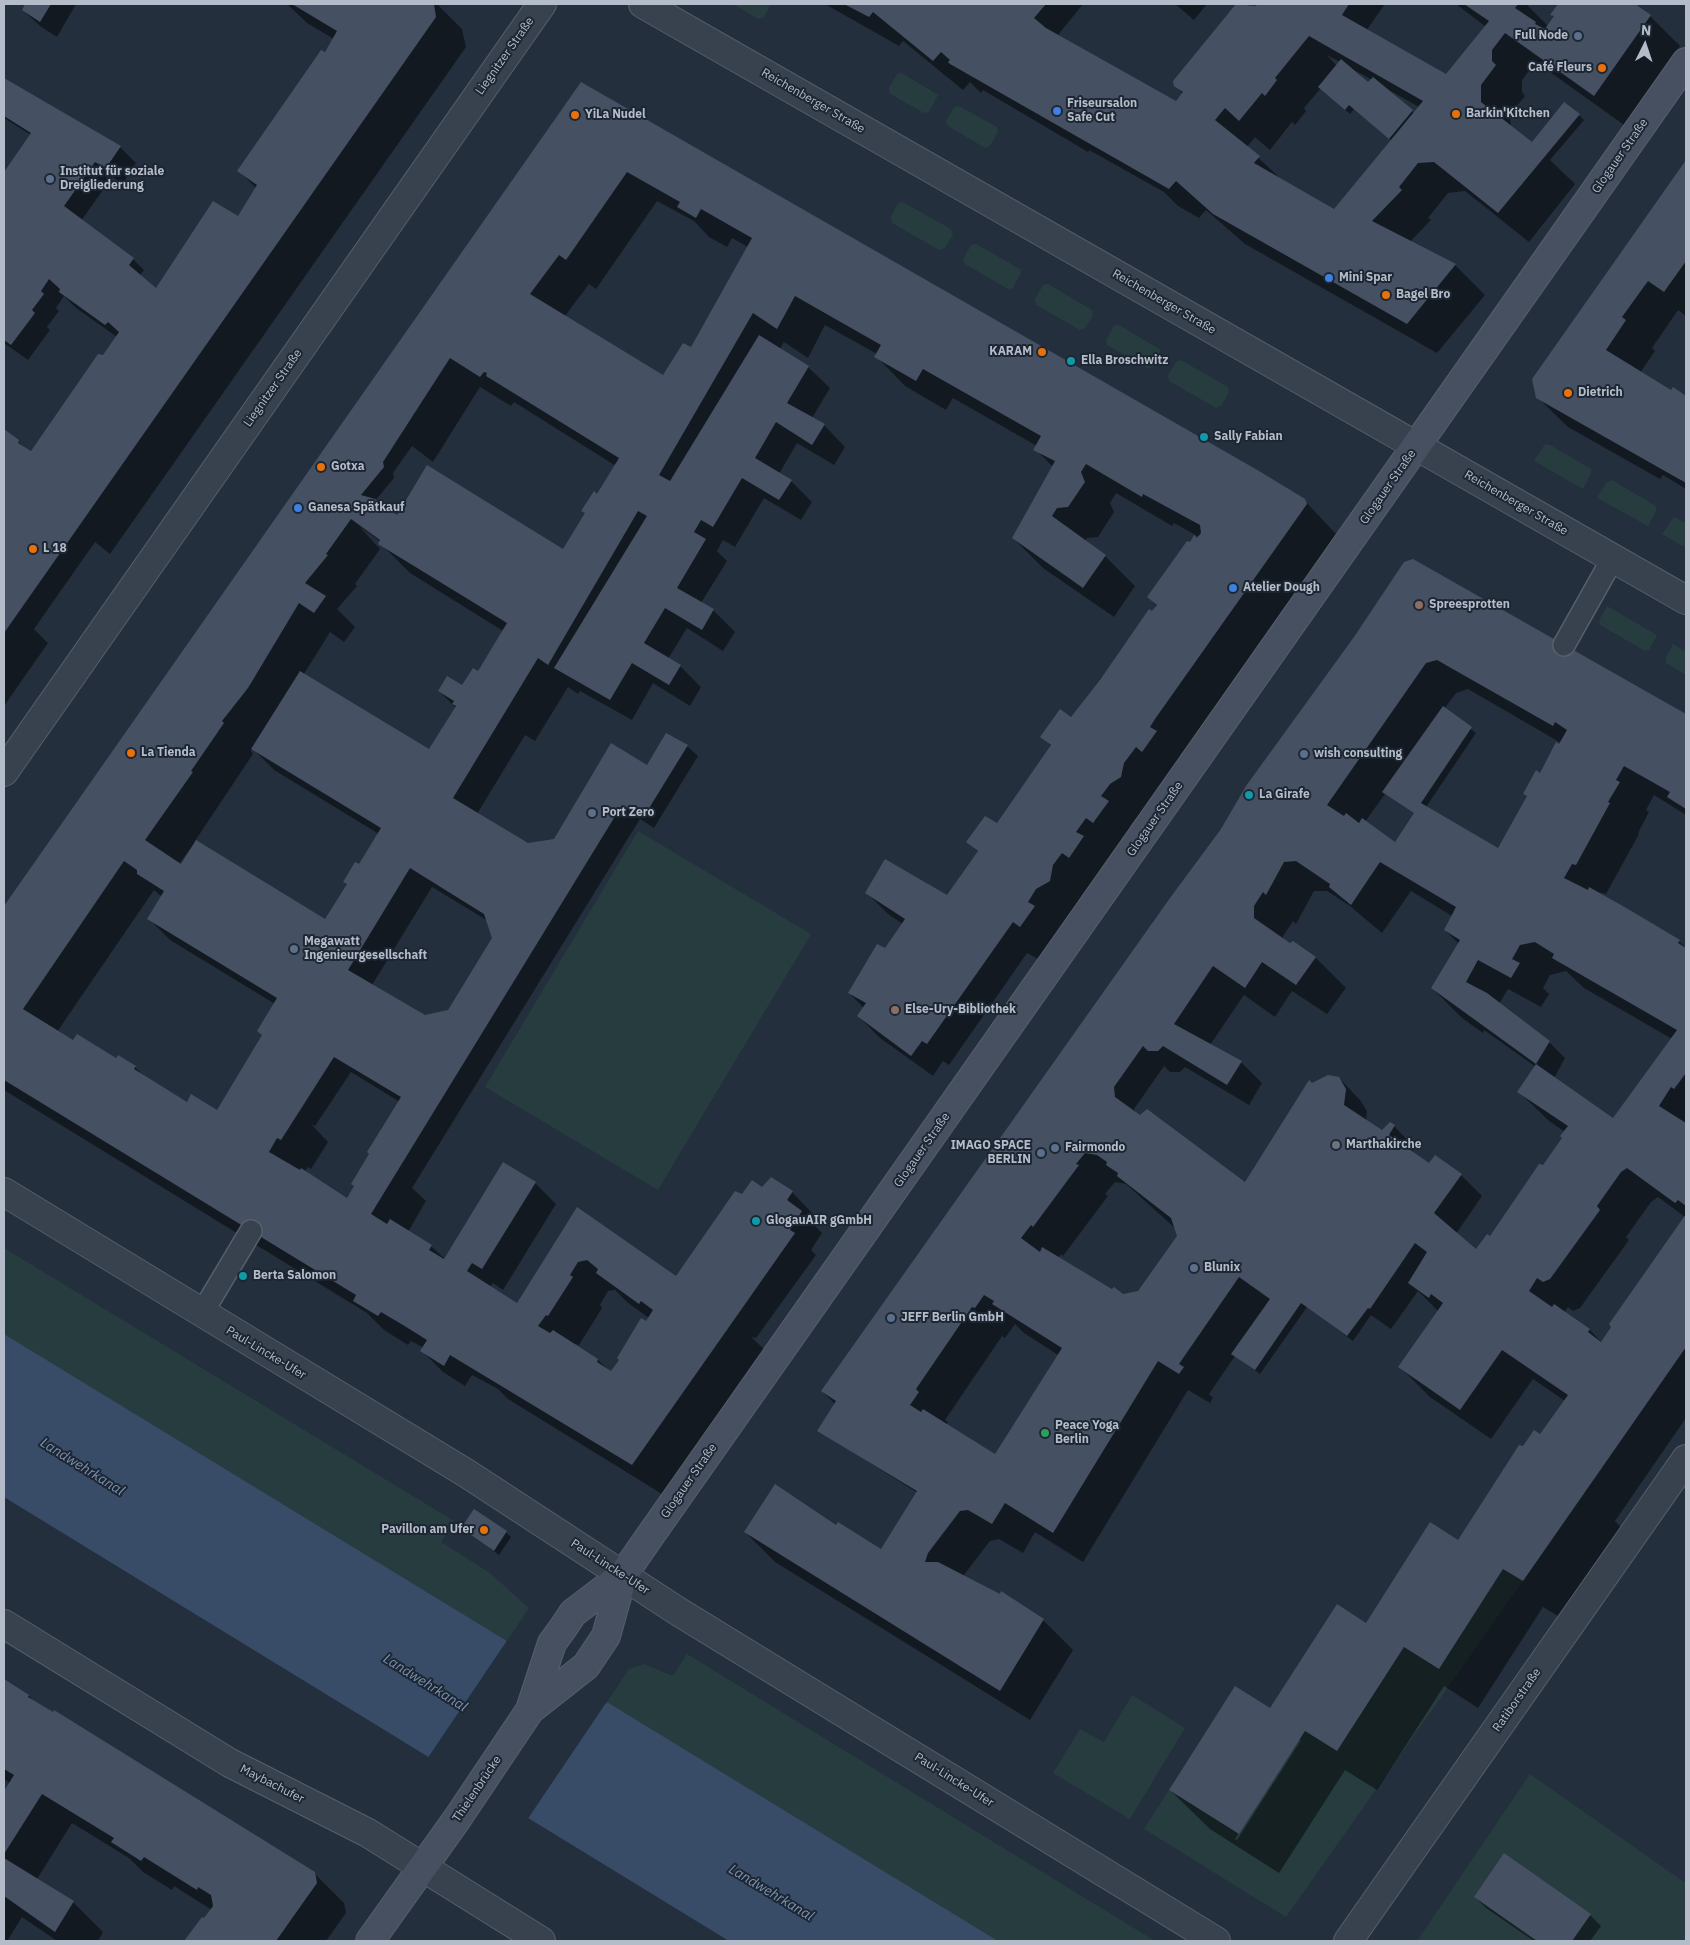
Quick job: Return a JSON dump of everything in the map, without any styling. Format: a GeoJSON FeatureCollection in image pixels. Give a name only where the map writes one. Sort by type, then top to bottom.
{"type":"FeatureCollection","features":[{"type":"Feature","properties":{"kind":"street","name":"Liegnitzer Straße"},"geometry":{"type":"LineString","coordinates":[[4,772],[542,4]]}},
{"type":"Feature","properties":{"kind":"street","name":"Reichenberger Straße"},"geometry":{"type":"LineString","coordinates":[[642,4],[1686,600]]}},
{"type":"Feature","properties":{"kind":"street","name":"Glogauer Straße"},"geometry":{"type":"LineString","coordinates":[[623,1576],[1686,62]]}},
{"type":"Feature","properties":{"kind":"street","name":"Paul-Lincke-Ufer"},"geometry":{"type":"LineString","coordinates":[[4,1192],[466,1473],[623,1576],[1216,1941]]}},
{"type":"Feature","properties":{"kind":"street","name":"Ratiborstraße"},"geometry":{"type":"LineString","coordinates":[[1348,1941],[1686,1459]]}},
{"type":"Feature","properties":{"kind":"street","name":"Thielenbrücke"},"geometry":{"type":"LineString","coordinates":[[370,1941],[530,1710],[552,1643],[573,1614],[623,1576]]}},
{"type":"Feature","properties":{"kind":"street","name":"Thielenbrücke"},"geometry":{"type":"LineString","coordinates":[[530,1710],[586,1666],[606,1636],[623,1576]]}},
{"type":"Feature","properties":{"kind":"street","name":"Maybachufer"},"geometry":{"type":"LineString","coordinates":[[4,1624],[230,1763],[368,1833],[541,1941]]}},
{"type":"Feature","properties":{"kind":"lane"},"geometry":{"type":"LineString","coordinates":[[1564,645],[1613,558]]}},
{"type":"Feature","properties":{"kind":"lane"},"geometry":{"type":"LineString","coordinates":[[202,1313],[252,1231]]}},
{"type":"Feature","properties":{"kind":"green space"},"geometry":{"type":"Polygon","coordinates":[[[733,4],[771,4],[764,17],[758,19],[733,4]]]}},
{"type":"Feature","properties":{"kind":"green space"},"geometry":{"type":"Polygon","coordinates":[[[902,73],[938,95],[929,112],[924,113],[890,94],[889,88],[897,74],[902,73]]]}},
{"type":"Feature","properties":{"kind":"green space"},"geometry":{"type":"Polygon","coordinates":[[[959,106],[997,127],[998,132],[990,146],[985,148],[948,126],[946,121],[954,107],[959,106]]]}},
{"type":"Feature","properties":{"kind":"green space"},"geometry":{"type":"Polygon","coordinates":[[[903,202],[951,229],[953,234],[945,248],[939,250],[892,223],[891,217],[898,203],[903,202]]]}},
{"type":"Feature","properties":{"kind":"green space"},"geometry":{"type":"Polygon","coordinates":[[[976,244],[1020,269],[1021,273],[1013,288],[1008,289],[965,264],[963,259],[971,245],[976,244]]]}},
{"type":"Feature","properties":{"kind":"green space"},"geometry":{"type":"Polygon","coordinates":[[[1048,284],[1092,310],[1093,315],[1085,328],[1080,330],[1036,305],[1035,299],[1043,285],[1048,284]]]}},
{"type":"Feature","properties":{"kind":"green space"},"geometry":{"type":"Polygon","coordinates":[[[1119,325],[1161,350],[1153,367],[1147,368],[1107,345],[1106,340],[1114,326],[1119,325]]]}},
{"type":"Feature","properties":{"kind":"green space"},"geometry":{"type":"Polygon","coordinates":[[[1181,360],[1228,387],[1229,392],[1221,406],[1216,408],[1169,381],[1168,375],[1176,362],[1181,360]]]}},
{"type":"Feature","properties":{"kind":"green space"},"geometry":{"type":"Polygon","coordinates":[[[1545,444],[1550,445],[1591,469],[1591,474],[1583,489],[1534,461],[1545,444]]]}},
{"type":"Feature","properties":{"kind":"green space"},"geometry":{"type":"Polygon","coordinates":[[[1612,480],[1656,506],[1656,511],[1648,526],[1597,498],[1606,483],[1612,480]]]}},
{"type":"Feature","properties":{"kind":"green space"},"geometry":{"type":"Polygon","coordinates":[[[1674,517],[1686,523],[1686,548],[1662,534],[1674,517]]]}},
{"type":"Feature","properties":{"kind":"green space"},"geometry":{"type":"Polygon","coordinates":[[[1607,606],[1657,635],[1649,650],[1645,651],[1600,625],[1599,620],[1607,606]]]}},
{"type":"Feature","properties":{"kind":"green space"},"geometry":{"type":"Polygon","coordinates":[[[1673,644],[1686,652],[1686,675],[1666,663],[1666,657],[1673,644]]]}},
{"type":"Feature","properties":{"kind":"green space"},"geometry":{"type":"Polygon","coordinates":[[[638,831],[811,934],[658,1190],[485,1087],[638,831]]]}},
{"type":"Feature","properties":{"kind":"green space"},"geometry":{"type":"Polygon","coordinates":[[[4,1248],[454,1521],[441,1542],[490,1573],[529,1608],[507,1641],[4,1334],[4,1248]]]}},
{"type":"Feature","properties":{"kind":"green space"},"geometry":{"type":"Polygon","coordinates":[[[1503,1569],[1523,1581],[1286,1917],[1144,1829],[1169,1790],[1239,1834],[1305,1731],[1337,1751],[1404,1647],[1439,1669],[1503,1569]]]}},
{"type":"Feature","properties":{"kind":"green space"},"geometry":{"type":"Polygon","coordinates":[[[687,1654],[1155,1941],[998,1941],[607,1702],[629,1669],[644,1664],[673,1676],[687,1654]]]}},
{"type":"Feature","properties":{"kind":"green space"},"geometry":{"type":"Polygon","coordinates":[[[1132,1695],[1185,1728],[1130,1819],[1053,1773],[1080,1729],[1104,1742],[1132,1695]]]}},
{"type":"Feature","properties":{"kind":"green space"},"geometry":{"type":"Polygon","coordinates":[[[1530,1774],[1684,1882],[1686,1881],[1686,1941],[1417,1941],[1530,1774]]]}},
{"type":"Feature","properties":{"kind":"water","name":"Landwehrkanal"},"geometry":{"type":"Polygon","coordinates":[[[4,1334],[507,1641],[506,1643],[606,1704],[607,1702],[998,1941],[729,1941],[4,1497],[4,1334]]]}},
{"type":"Feature","properties":{"kind":"pier"},"geometry":{"type":"Polygon","coordinates":[[[508,1639],[509,1642],[605,1701],[608,1700],[527,1820],[427,1759],[508,1639]]]}},
{"type":"Feature","properties":{"kind":"building"},"geometry":{"type":"Polygon","coordinates":[[[25,4],[51,4],[40,22],[22,10],[25,4]]]}},
{"type":"Feature","properties":{"kind":"building"},"geometry":{"type":"Polygon","coordinates":[[[292,4],[434,4],[436,17],[4,633],[4,429],[19,440],[18,443],[31,451],[98,354],[103,355],[119,332],[108,322],[105,325],[59,292],[60,289],[49,279],[41,291],[44,294],[32,310],[35,313],[11,345],[4,340],[4,172],[31,133],[4,116],[4,78],[121,146],[106,168],[95,162],[64,206],[134,258],[129,265],[156,288],[213,201],[238,216],[257,185],[237,171],[321,50],[325,52],[337,31],[292,4]]]}},
{"type":"Feature","properties":{"kind":"building"},"geometry":{"type":"Polygon","coordinates":[[[844,4],[1046,4],[1034,18],[1046,28],[1176,101],[1183,92],[1174,86],[1173,81],[1236,4],[1256,6],[1257,4],[1349,4],[1342,15],[1446,74],[1489,21],[1464,4],[1518,4],[1515,8],[1536,22],[1535,24],[1545,29],[1554,16],[1550,15],[1558,4],[1635,4],[1651,15],[1594,96],[1505,33],[1492,50],[1492,61],[1496,65],[1481,85],[1481,102],[1532,142],[1564,102],[1580,114],[1498,213],[1434,162],[1418,163],[1399,187],[1402,190],[1372,221],[1456,264],[1407,324],[1213,214],[1176,181],[1169,189],[950,64],[948,62],[950,60],[941,52],[933,61],[873,12],[869,17],[844,4]],[[1309,36],[1275,78],[1277,80],[1265,96],[1262,93],[1239,121],[1225,108],[1215,120],[1260,156],[1254,163],[1334,209],[1423,101],[1309,36]]]}},
{"type":"Feature","properties":{"kind":"building"},"geometry":{"type":"Polygon","coordinates":[[[1341,59],[1368,82],[1373,77],[1413,110],[1389,139],[1349,105],[1345,110],[1318,87],[1341,59]]]}},
{"type":"Feature","properties":{"kind":"building"},"geometry":{"type":"Polygon","coordinates":[[[581,82],[1259,471],[1305,499],[1307,504],[1155,719],[1150,727],[1157,731],[1142,752],[1136,747],[1124,763],[1121,777],[1110,784],[1101,796],[1109,801],[1093,823],[1086,818],[1076,832],[1084,836],[1069,858],[1062,853],[1053,865],[1050,881],[1036,889],[1028,902],[1035,906],[1020,927],[1013,922],[927,1044],[922,1041],[911,1056],[857,1016],[866,1003],[848,993],[877,944],[885,948],[905,919],[865,893],[885,859],[947,895],[978,851],[966,842],[985,816],[997,823],[1051,745],[1040,737],[1060,709],[1071,717],[1100,680],[1149,609],[1152,611],[1157,605],[1147,597],[1187,541],[1190,542],[1194,535],[1197,538],[1201,533],[1200,525],[1143,494],[1142,497],[1086,464],[1081,472],[1085,482],[1068,507],[1057,508],[1052,516],[1106,555],[1083,588],[1012,538],[1055,461],[1033,450],[1041,436],[923,369],[916,381],[874,357],[881,345],[795,296],[777,329],[753,313],[659,475],[670,481],[759,335],[809,366],[787,403],[825,424],[812,445],[776,422],[755,458],[792,480],[779,500],[742,478],[713,527],[701,520],[694,532],[706,539],[677,588],[714,609],[702,630],[665,608],[644,643],[681,665],[669,685],[632,663],[610,700],[554,668],[647,516],[638,511],[548,665],[538,658],[453,798],[528,843],[554,839],[611,743],[647,765],[666,733],[688,745],[643,818],[622,805],[371,1214],[387,1224],[390,1219],[432,1245],[429,1250],[444,1259],[503,1162],[536,1182],[482,1269],[472,1263],[467,1271],[517,1303],[577,1207],[676,1276],[735,1191],[742,1194],[752,1180],[762,1187],[771,1177],[793,1191],[787,1200],[802,1211],[790,1230],[795,1233],[632,1465],[450,1355],[444,1366],[420,1351],[427,1340],[381,1312],[378,1316],[353,1301],[356,1295],[4,1080],[4,906],[581,82]],[[627,172],[566,260],[559,255],[530,294],[663,375],[683,343],[691,347],[752,238],[701,209],[696,218],[677,207],[680,202],[627,172]],[[450,358],[383,462],[384,467],[361,495],[375,499],[397,515],[427,465],[563,549],[585,513],[581,511],[594,491],[597,494],[619,458],[486,376],[487,373],[484,372],[480,377],[450,358]],[[351,519],[326,554],[328,555],[305,583],[326,596],[314,613],[299,603],[248,688],[222,721],[224,723],[191,771],[193,772],[145,840],[181,864],[196,840],[325,919],[347,884],[343,882],[355,862],[359,864],[381,828],[251,749],[300,671],[429,749],[456,706],[452,704],[454,701],[438,691],[447,676],[462,685],[473,668],[478,671],[507,623],[378,544],[380,540],[351,519]],[[124,861],[23,1009],[73,1040],[77,1034],[116,1058],[118,1055],[136,1066],[134,1069],[187,1102],[191,1094],[217,1110],[262,1035],[257,1031],[277,998],[147,919],[164,891],[137,874],[137,870],[124,861]],[[410,868],[348,970],[425,1015],[448,1010],[492,938],[484,914],[410,868]],[[334,1057],[281,1140],[277,1138],[269,1152],[300,1170],[301,1168],[347,1198],[354,1186],[351,1184],[369,1154],[367,1152],[401,1097],[334,1057]],[[587,1260],[578,1262],[570,1275],[573,1277],[548,1316],[546,1315],[538,1326],[550,1333],[553,1330],[598,1359],[597,1362],[611,1371],[619,1360],[617,1358],[641,1318],[646,1321],[653,1310],[641,1301],[639,1304],[596,1273],[598,1269],[587,1260]]]}},
{"type":"Feature","properties":{"kind":"building"},"geometry":{"type":"Polygon","coordinates":[[[1686,160],[1686,261],[1664,292],[1648,281],[1622,317],[1626,320],[1606,350],[1671,390],[1673,387],[1686,396],[1686,483],[1536,398],[1532,379],[1686,160]]]}},
{"type":"Feature","properties":{"kind":"building"},"geometry":{"type":"Polygon","coordinates":[[[1413,559],[1686,714],[1686,809],[1667,797],[1670,792],[1624,766],[1616,780],[1620,782],[1608,802],[1610,803],[1576,865],[1572,864],[1564,878],[1588,890],[1589,887],[1628,909],[1680,940],[1678,943],[1686,948],[1686,1073],[1674,1089],[1671,1087],[1659,1106],[1686,1123],[1686,1206],[1678,1200],[1675,1203],[1627,1168],[1621,1172],[1597,1206],[1600,1210],[1550,1279],[1543,1282],[1537,1278],[1529,1291],[1552,1307],[1554,1304],[1590,1329],[1588,1332],[1601,1342],[1611,1327],[1609,1324],[1686,1214],[1686,1347],[1523,1581],[1503,1569],[1439,1669],[1404,1647],[1337,1751],[1305,1731],[1239,1834],[1169,1790],[1235,1686],[1270,1708],[1337,1604],[1366,1623],[1430,1522],[1458,1540],[1519,1445],[1523,1446],[1534,1430],[1540,1434],[1568,1395],[1502,1350],[1460,1410],[1398,1367],[1443,1303],[1431,1294],[1429,1298],[1408,1283],[1427,1252],[1415,1243],[1370,1309],[1368,1308],[1347,1336],[1301,1303],[1255,1370],[1231,1354],[1270,1299],[1239,1277],[1179,1364],[1184,1367],[1179,1374],[1158,1361],[1053,1533],[1005,1503],[992,1524],[968,1510],[960,1511],[928,1553],[925,1562],[938,1562],[1000,1594],[1001,1591],[1044,1619],[1000,1691],[744,1532],[775,1484],[836,1525],[838,1522],[881,1549],[917,1491],[817,1431],[836,1401],[821,1391],[1170,898],[1221,829],[1246,786],[1354,637],[1404,562],[1413,559]],[[1437,660],[1426,663],[1327,805],[1344,816],[1346,813],[1359,823],[1362,818],[1395,842],[1414,813],[1382,792],[1443,706],[1472,727],[1421,803],[1498,848],[1527,796],[1523,794],[1536,770],[1540,773],[1556,742],[1559,744],[1567,730],[1555,722],[1553,726],[1437,660]],[[1296,861],[1284,862],[1266,895],[1263,892],[1254,906],[1254,918],[1290,943],[1293,941],[1316,957],[1296,985],[1262,962],[1245,988],[1213,966],[1174,1024],[1242,1061],[1227,1085],[1163,1046],[1158,1051],[1148,1051],[1143,1046],[1114,1087],[1115,1097],[1140,1115],[1147,1109],[1245,1182],[1309,1080],[1312,1083],[1328,1075],[1339,1077],[1346,1089],[1344,1105],[1382,1130],[1390,1122],[1395,1125],[1389,1135],[1429,1163],[1435,1155],[1462,1174],[1434,1213],[1476,1249],[1487,1234],[1490,1236],[1539,1164],[1543,1165],[1568,1126],[1517,1092],[1536,1064],[1431,988],[1460,940],[1444,930],[1456,907],[1380,862],[1351,905],[1329,887],[1330,884],[1296,861]],[[1535,942],[1520,945],[1512,959],[1520,963],[1511,978],[1478,960],[1466,982],[1487,993],[1550,1041],[1536,1064],[1613,1118],[1677,1030],[1552,958],[1554,954],[1535,942]],[[1085,1153],[1076,1164],[1079,1165],[1033,1227],[1031,1225],[1021,1238],[1040,1252],[1042,1247],[1112,1289],[1114,1287],[1123,1294],[1138,1291],[1177,1236],[1171,1218],[1117,1176],[1118,1173],[1106,1165],[1107,1162],[1097,1155],[1085,1153]],[[984,1295],[975,1308],[972,1307],[916,1389],[919,1392],[910,1405],[921,1412],[923,1409],[995,1454],[1062,1348],[992,1304],[994,1301],[984,1295]]]}},
{"type":"Feature","properties":{"kind":"building","name":"Pavillon am Ufer"},"geometry":{"type":"Polygon","coordinates":[[[474,1509],[507,1531],[494,1551],[461,1528],[474,1509]]]}},
{"type":"Feature","properties":{"kind":"building"},"geometry":{"type":"Polygon","coordinates":[[[4,1679],[29,1695],[28,1697],[53,1712],[54,1710],[315,1872],[317,1883],[276,1941],[184,1941],[213,1906],[211,1895],[198,1887],[197,1890],[144,1857],[141,1861],[111,1842],[114,1838],[42,1794],[4,1854],[4,1791],[14,1775],[4,1769],[4,1679]]]}},
{"type":"Feature","properties":{"kind":"building"},"geometry":{"type":"Polygon","coordinates":[[[1504,1853],[1591,1914],[1572,1941],[1537,1941],[1474,1897],[1504,1853]]]}},
{"type":"Feature","properties":{"kind":"building"},"geometry":{"type":"Polygon","coordinates":[[[4,1858],[74,1901],[55,1932],[4,1896],[4,1858]]]}},
{"type":"Feature","properties":{"kind":"place","name":"Full Node"},"geometry":{"type":"Point","coordinates":[1578,36]}},
{"type":"Feature","properties":{"kind":"place","name":"Café Fleurs"},"geometry":{"type":"Point","coordinates":[1602,68]}},
{"type":"Feature","properties":{"kind":"place","name":"Friseursalon Safe Cut"},"geometry":{"type":"Point","coordinates":[1057,111]}},
{"type":"Feature","properties":{"kind":"place","name":"Barkin'Kitchen"},"geometry":{"type":"Point","coordinates":[1456,114]}},
{"type":"Feature","properties":{"kind":"place","name":"YiLa Nudel"},"geometry":{"type":"Point","coordinates":[575,115]}},
{"type":"Feature","properties":{"kind":"place","name":"Institut für soziale Dreigliederung"},"geometry":{"type":"Point","coordinates":[50,179]}},
{"type":"Feature","properties":{"kind":"place","name":"Mini Spar"},"geometry":{"type":"Point","coordinates":[1329,278]}},
{"type":"Feature","properties":{"kind":"place","name":"Bagel Bro"},"geometry":{"type":"Point","coordinates":[1386,295]}},
{"type":"Feature","properties":{"kind":"place","name":"KARAM"},"geometry":{"type":"Point","coordinates":[1042,352]}},
{"type":"Feature","properties":{"kind":"place","name":"Ella Broschwitz"},"geometry":{"type":"Point","coordinates":[1071,361]}},
{"type":"Feature","properties":{"kind":"place","name":"Dietrich"},"geometry":{"type":"Point","coordinates":[1568,393]}},
{"type":"Feature","properties":{"kind":"place","name":"Sally Fabian"},"geometry":{"type":"Point","coordinates":[1204,437]}},
{"type":"Feature","properties":{"kind":"place","name":"Gotxa"},"geometry":{"type":"Point","coordinates":[321,467]}},
{"type":"Feature","properties":{"kind":"place","name":"Ganesa Spätkauf"},"geometry":{"type":"Point","coordinates":[298,508]}},
{"type":"Feature","properties":{"kind":"place","name":"L 18"},"geometry":{"type":"Point","coordinates":[33,549]}},
{"type":"Feature","properties":{"kind":"place","name":"Atelier Dough"},"geometry":{"type":"Point","coordinates":[1233,588]}},
{"type":"Feature","properties":{"kind":"place","name":"Spreesprotten"},"geometry":{"type":"Point","coordinates":[1419,605]}},
{"type":"Feature","properties":{"kind":"place","name":"La Tienda"},"geometry":{"type":"Point","coordinates":[131,753]}},
{"type":"Feature","properties":{"kind":"place","name":"wish consulting"},"geometry":{"type":"Point","coordinates":[1304,754]}},
{"type":"Feature","properties":{"kind":"place","name":"La Girafe"},"geometry":{"type":"Point","coordinates":[1249,795]}},
{"type":"Feature","properties":{"kind":"place","name":"Port Zero"},"geometry":{"type":"Point","coordinates":[592,813]}},
{"type":"Feature","properties":{"kind":"place","name":"Megawatt Ingenieurgesellschaft"},"geometry":{"type":"Point","coordinates":[294,949]}},
{"type":"Feature","properties":{"kind":"place","name":"Else-Ury-Bibliothek"},"geometry":{"type":"Point","coordinates":[895,1010]}},
{"type":"Feature","properties":{"kind":"place","name":"Marthakirche"},"geometry":{"type":"Point","coordinates":[1336,1145]}},
{"type":"Feature","properties":{"kind":"place","name":"Fairmondo"},"geometry":{"type":"Point","coordinates":[1055,1148]}},
{"type":"Feature","properties":{"kind":"place","name":"IMAGO SPACE BERLIN"},"geometry":{"type":"Point","coordinates":[1041,1153]}},
{"type":"Feature","properties":{"kind":"place","name":"GlogauAIR gGmbH"},"geometry":{"type":"Point","coordinates":[756,1221]}},
{"type":"Feature","properties":{"kind":"place","name":"Blunix"},"geometry":{"type":"Point","coordinates":[1194,1268]}},
{"type":"Feature","properties":{"kind":"place","name":"Berta Salomon"},"geometry":{"type":"Point","coordinates":[243,1276]}},
{"type":"Feature","properties":{"kind":"place","name":"JEFF Berlin GmbH"},"geometry":{"type":"Point","coordinates":[891,1318]}},
{"type":"Feature","properties":{"kind":"place","name":"Peace Yoga Berlin"},"geometry":{"type":"Point","coordinates":[1045,1433]}},
{"type":"Feature","properties":{"kind":"place","name":"Pavillon am Ufer"},"geometry":{"type":"Point","coordinates":[484,1530]}}]}
